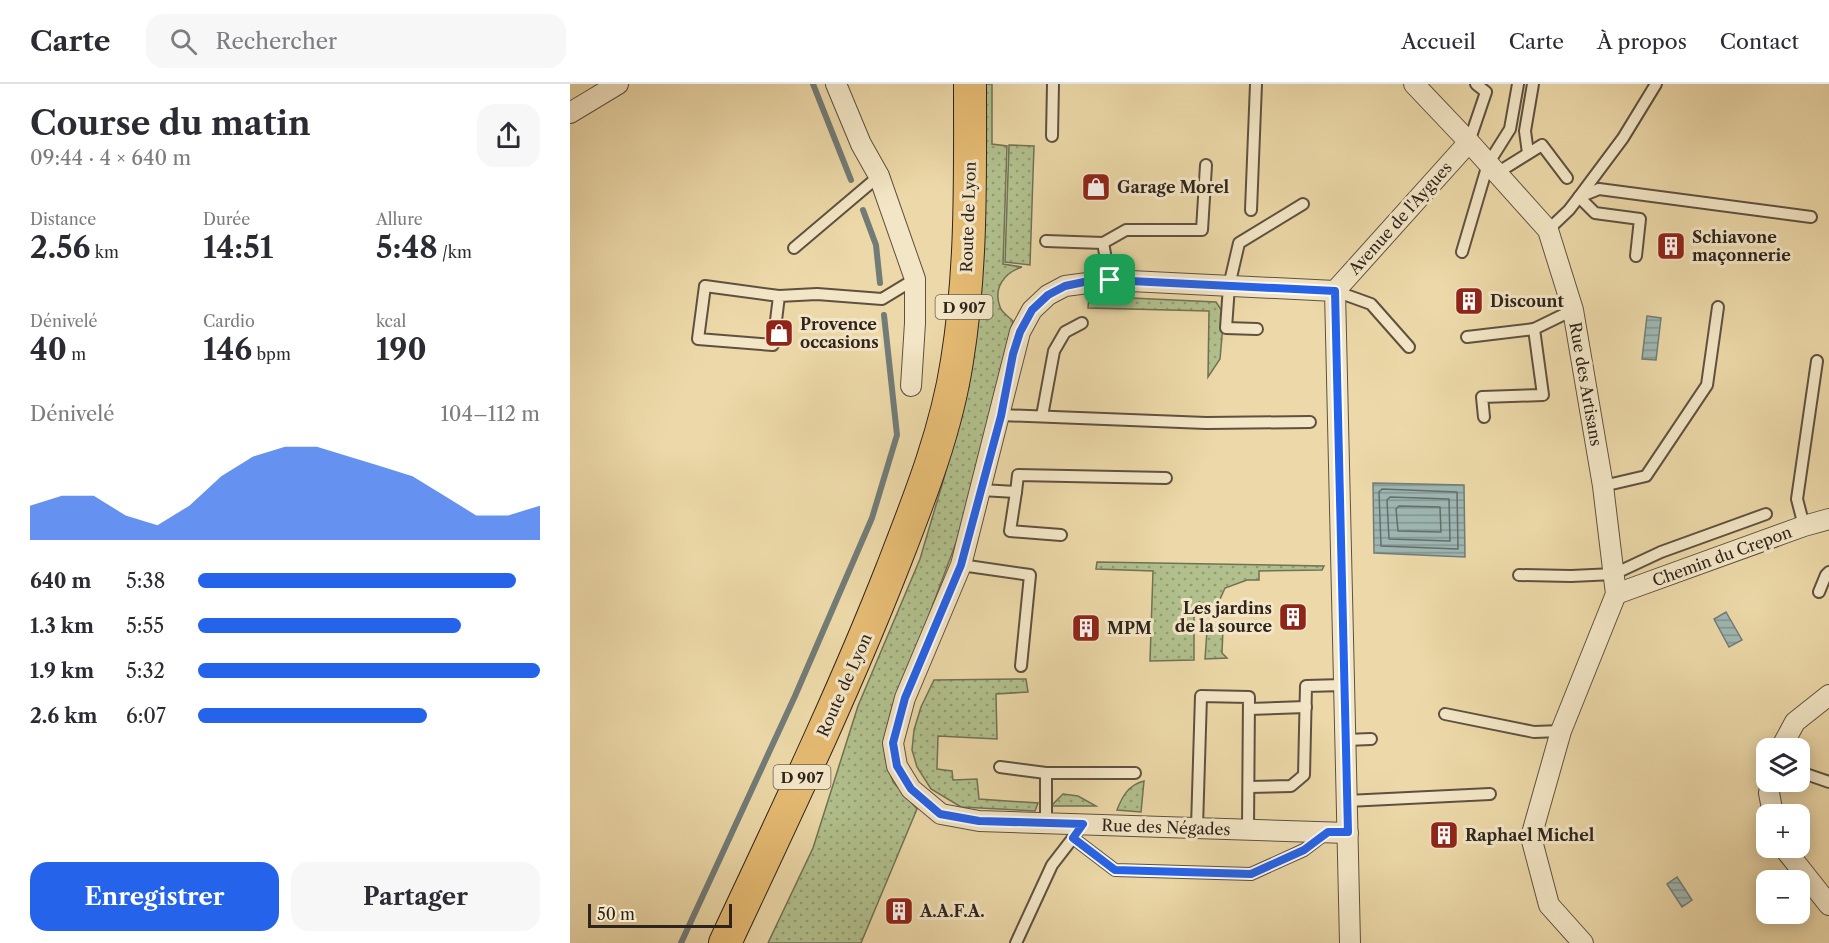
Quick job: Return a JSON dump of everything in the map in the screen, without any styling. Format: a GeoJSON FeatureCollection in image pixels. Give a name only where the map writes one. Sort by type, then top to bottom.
{"type":"FeatureCollection","features":[{"type":"Feature","properties":{"kind":"main road","name":"Route de Lyon"},"geometry":{"type":"LineString","coordinates":[[910,522],[934,384],[943,311],[949,225],[951,84]]}},
{"type":"Feature","properties":{"kind":"main road","name":"Route de Lyon"},"geometry":{"type":"LineString","coordinates":[[725,943],[843,689],[910,522],[937,446],[957,363],[965,296],[969,241],[970,84]]}},
{"type":"Feature","properties":{"kind":"street"},"geometry":{"type":"LineString","coordinates":[[570,113],[618,84]]}},
{"type":"Feature","properties":{"kind":"street"},"geometry":{"type":"LineString","coordinates":[[836,84],[861,144],[879,176],[915,279],[911,386]]}},
{"type":"Feature","properties":{"kind":"street","name":"Rue des Artisans"},"geometry":{"type":"LineString","coordinates":[[1414,84],[1548,230],[1573,310],[1603,486],[1616,594]]}},
{"type":"Feature","properties":{"kind":"street","name":"Avenue de l'Aygues"},"geometry":{"type":"LineString","coordinates":[[1335,291],[1469,142]]}},
{"type":"Feature","properties":{"kind":"street","name":"Rue des Négades"},"geometry":{"type":"LineString","coordinates":[[1335,291],[1110,280],[1065,286],[1048,295],[1032,310],[1020,332],[1013,354],[1001,416],[961,565],[905,698],[893,743],[897,766],[911,789],[940,814],[979,821],[1046,823],[1078,831],[1197,827],[1348,832]]}},
{"type":"Feature","properties":{"kind":"street"},"geometry":{"type":"LineString","coordinates":[[1335,291],[1350,943]]}},
{"type":"Feature","properties":{"kind":"street","name":"Chemin du Crepon"},"geometry":{"type":"LineString","coordinates":[[1616,594],[1829,519]]}},
{"type":"Feature","properties":{"kind":"street"},"geometry":{"type":"LineString","coordinates":[[1583,943],[1549,905],[1531,837],[1562,731],[1616,594]]}},
{"type":"Feature","properties":{"kind":"street"},"geometry":{"type":"LineString","coordinates":[[1786,738],[1795,722],[1829,695]]}},
{"type":"Feature","properties":{"kind":"street"},"geometry":{"type":"LineString","coordinates":[[1792,858],[1829,905]]}},
{"type":"Feature","properties":{"kind":"lane"},"geometry":{"type":"LineString","coordinates":[[1052,136],[1053,84]]}},
{"type":"Feature","properties":{"kind":"lane"},"geometry":{"type":"LineString","coordinates":[[1251,210],[1256,84]]}},
{"type":"Feature","properties":{"kind":"lane"},"geometry":{"type":"LineString","coordinates":[[1469,142],[1486,92],[1476,84]]}},
{"type":"Feature","properties":{"kind":"lane"},"geometry":{"type":"LineString","coordinates":[[1461,252],[1492,169],[1510,129],[1518,84]]}},
{"type":"Feature","properties":{"kind":"lane"},"geometry":{"type":"LineString","coordinates":[[1528,153],[1525,131],[1533,84]]}},
{"type":"Feature","properties":{"kind":"lane"},"geometry":{"type":"LineString","coordinates":[[1548,230],[1569,210],[1623,138],[1656,84]]}},
{"type":"Feature","properties":{"kind":"lane"},"geometry":{"type":"LineString","coordinates":[[1492,169],[1542,145],[1567,178]]}},
{"type":"Feature","properties":{"kind":"lane"},"geometry":{"type":"LineString","coordinates":[[1046,241],[1103,243],[1126,230],[1203,230],[1206,165]]}},
{"type":"Feature","properties":{"kind":"lane"},"geometry":{"type":"LineString","coordinates":[[794,248],[879,176]]}},
{"type":"Feature","properties":{"kind":"lane"},"geometry":{"type":"LineString","coordinates":[[1579,197],[1599,189],[1811,217]]}},
{"type":"Feature","properties":{"kind":"lane"},"geometry":{"type":"LineString","coordinates":[[1579,197],[1595,213],[1640,219],[1636,256]]}},
{"type":"Feature","properties":{"kind":"lane"},"geometry":{"type":"LineString","coordinates":[[1257,329],[1226,328],[1229,286],[1239,243],[1303,204]]}},
{"type":"Feature","properties":{"kind":"lane"},"geometry":{"type":"LineString","coordinates":[[1103,243],[1110,280]]}},
{"type":"Feature","properties":{"kind":"lane"},"geometry":{"type":"LineString","coordinates":[[779,296],[774,345],[698,339],[705,286],[779,296],[817,294],[882,299],[915,279]]}},
{"type":"Feature","properties":{"kind":"lane"},"geometry":{"type":"LineString","coordinates":[[1335,291],[1371,304],[1409,347]]}},
{"type":"Feature","properties":{"kind":"lane"},"geometry":{"type":"LineString","coordinates":[[1603,486],[1646,476],[1707,385],[1718,307]]}},
{"type":"Feature","properties":{"kind":"lane"},"geometry":{"type":"LineString","coordinates":[[1467,337],[1534,329],[1573,310]]}},
{"type":"Feature","properties":{"kind":"lane"},"geometry":{"type":"LineString","coordinates":[[1042,417],[1054,351],[1065,332],[1082,323]]}},
{"type":"Feature","properties":{"kind":"lane"},"geometry":{"type":"LineString","coordinates":[[1484,417],[1482,397],[1544,394],[1534,329]]}},
{"type":"Feature","properties":{"kind":"lane"},"geometry":{"type":"LineString","coordinates":[[1804,526],[1797,498],[1817,361]]}},
{"type":"Feature","properties":{"kind":"lane"},"geometry":{"type":"LineString","coordinates":[[1001,416],[1206,423],[1310,422]]}},
{"type":"Feature","properties":{"kind":"lane"},"geometry":{"type":"LineString","coordinates":[[1061,535],[1010,531],[1018,475],[1166,478]]}},
{"type":"Feature","properties":{"kind":"lane"},"geometry":{"type":"LineString","coordinates":[[981,490],[1016,492]]}},
{"type":"Feature","properties":{"kind":"lane"},"geometry":{"type":"LineString","coordinates":[[1519,575],[1614,574],[1661,552],[1766,514]]}},
{"type":"Feature","properties":{"kind":"lane"},"geometry":{"type":"LineString","coordinates":[[961,565],[1030,574],[1021,666]]}},
{"type":"Feature","properties":{"kind":"lane"},"geometry":{"type":"LineString","coordinates":[[1819,592],[1829,572]]}},
{"type":"Feature","properties":{"kind":"lane"},"geometry":{"type":"LineString","coordinates":[[1249,788],[1291,786],[1304,776],[1306,686],[1344,685]]}},
{"type":"Feature","properties":{"kind":"lane"},"geometry":{"type":"LineString","coordinates":[[1197,827],[1201,696],[1249,697],[1248,829]]}},
{"type":"Feature","properties":{"kind":"lane"},"geometry":{"type":"LineString","coordinates":[[1249,709],[1306,707]]}},
{"type":"Feature","properties":{"kind":"lane"},"geometry":{"type":"LineString","coordinates":[[1445,714],[1534,732],[1562,731]]}},
{"type":"Feature","properties":{"kind":"lane"},"geometry":{"type":"LineString","coordinates":[[1346,740],[1371,739]]}},
{"type":"Feature","properties":{"kind":"lane"},"geometry":{"type":"LineString","coordinates":[[1000,767],[1046,773],[1135,773]]}},
{"type":"Feature","properties":{"kind":"lane"},"geometry":{"type":"LineString","coordinates":[[1046,773],[1046,823]]}},
{"type":"Feature","properties":{"kind":"lane"},"geometry":{"type":"LineString","coordinates":[[1810,775],[1829,782]]}},
{"type":"Feature","properties":{"kind":"lane"},"geometry":{"type":"LineString","coordinates":[[1347,801],[1490,794]]}},
{"type":"Feature","properties":{"kind":"lane"},"geometry":{"type":"LineString","coordinates":[[1016,943],[1052,866],[1078,831],[1115,870],[1251,874],[1304,850],[1328,832]]}},
{"type":"Feature","properties":{"kind":"green space"},"geometry":{"type":"Polygon","coordinates":[[[978,84],[992,84],[992,144],[1007,146],[1003,264],[1022,267],[1005,277],[999,288],[1000,307],[1013,321],[986,443],[957,540],[891,711],[886,757],[893,782],[917,809],[861,943],[768,943],[813,848],[858,706],[920,559],[944,478],[963,399],[978,84]]]}},
{"type":"Feature","properties":{"kind":"green space"},"geometry":{"type":"Polygon","coordinates":[[[1009,145],[1034,146],[1030,265],[1005,262],[1009,145]]]}},
{"type":"Feature","properties":{"kind":"green space"},"geometry":{"type":"Polygon","coordinates":[[[1089,296],[1216,302],[1224,314],[1220,359],[1208,377],[1209,311],[1088,308],[1089,296]]]}},
{"type":"Feature","properties":{"kind":"green space"},"geometry":{"type":"Polygon","coordinates":[[[1097,562],[1324,566],[1322,570],[1259,571],[1259,580],[1247,580],[1225,588],[1216,608],[1199,602],[1194,611],[1194,660],[1150,661],[1153,571],[1096,569],[1097,562]]]}},
{"type":"Feature","properties":{"kind":"green space"},"geometry":{"type":"Polygon","coordinates":[[[1216,627],[1223,628],[1222,653],[1227,658],[1205,659],[1207,631],[1216,627]]]}},
{"type":"Feature","properties":{"kind":"green space"},"geometry":{"type":"Polygon","coordinates":[[[1026,679],[1028,692],[996,694],[997,739],[938,736],[937,769],[952,771],[953,780],[977,779],[979,799],[1038,803],[1035,811],[961,807],[931,789],[917,767],[912,750],[914,730],[921,707],[934,680],[1026,679]]]}},
{"type":"Feature","properties":{"kind":"green space"},"geometry":{"type":"Polygon","coordinates":[[[1144,781],[1141,812],[1117,810],[1130,789],[1144,781]]]}},
{"type":"Feature","properties":{"kind":"green space"},"geometry":{"type":"Polygon","coordinates":[[[1063,794],[1078,796],[1096,806],[1051,806],[1063,794]]]}},
{"type":"Feature","properties":{"kind":"water"},"geometry":{"type":"Polygon","coordinates":[[[1647,316],[1661,318],[1656,360],[1642,359],[1647,316]]]}},
{"type":"Feature","properties":{"kind":"water"},"geometry":{"type":"Polygon","coordinates":[[[1373,483],[1464,485],[1465,557],[1374,553],[1373,483]]]}},
{"type":"Feature","properties":{"kind":"water"},"geometry":{"type":"Polygon","coordinates":[[[1726,612],[1742,640],[1729,647],[1714,619],[1726,612]]]}},
{"type":"Feature","properties":{"kind":"water"},"geometry":{"type":"Polygon","coordinates":[[[1677,877],[1692,900],[1682,907],[1667,884],[1677,877]]]}},
{"type":"Feature","properties":{"kind":"waterway"},"geometry":{"type":"LineString","coordinates":[[813,84],[851,180]]}},
{"type":"Feature","properties":{"kind":"waterway"},"geometry":{"type":"LineString","coordinates":[[863,210],[876,245],[880,283]]}},
{"type":"Feature","properties":{"kind":"waterway"},"geometry":{"type":"LineString","coordinates":[[681,943],[795,696],[872,518],[897,435],[884,315]]}},
{"type":"Feature","properties":{"kind":"place","name":"Garage Morel"},"geometry":{"type":"Point","coordinates":[1096,187]}},
{"type":"Feature","properties":{"kind":"place","name":"Schiavone maçonnerie"},"geometry":{"type":"Point","coordinates":[1671,246]}},
{"type":"Feature","properties":{"kind":"place","name":"Discount"},"geometry":{"type":"Point","coordinates":[1469,301]}},
{"type":"Feature","properties":{"kind":"place","name":"Provence occasions"},"geometry":{"type":"Point","coordinates":[779,333]}},
{"type":"Feature","properties":{"kind":"place","name":"Les jardins de la source"},"geometry":{"type":"Point","coordinates":[1293,617]}},
{"type":"Feature","properties":{"kind":"place","name":"MPM"},"geometry":{"type":"Point","coordinates":[1086,628]}},
{"type":"Feature","properties":{"kind":"place","name":"Raphael Michel"},"geometry":{"type":"Point","coordinates":[1444,835]}},
{"type":"Feature","properties":{"kind":"place","name":"A.A.F.A."},"geometry":{"type":"Point","coordinates":[899,911]}},
{"type":"Feature","properties":{"kind":"route"},"geometry":{"type":"LineString","coordinates":[[1110,280],[1335,291],[1348,832],[1328,832],[1304,850],[1251,874],[1115,870],[1073,838],[1083,824],[979,821],[940,814],[911,789],[897,766],[893,743],[905,698],[961,565],[1001,416],[1013,354],[1020,332],[1032,310],[1048,295],[1065,286],[1110,280]]}}]}
